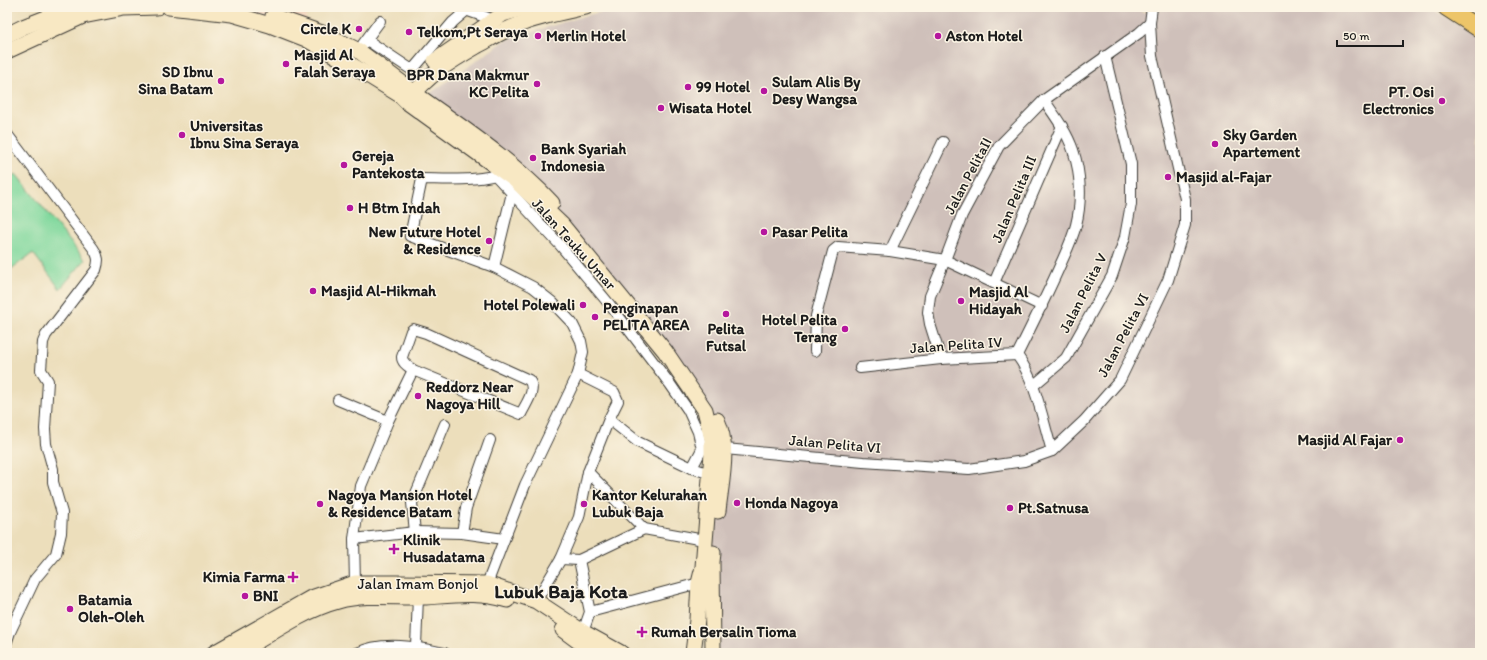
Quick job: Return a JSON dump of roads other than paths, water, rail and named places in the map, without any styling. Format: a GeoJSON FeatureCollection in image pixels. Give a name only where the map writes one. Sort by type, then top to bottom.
{"type":"FeatureCollection","features":[{"type":"Feature","properties":{"kind":"main road"},"geometry":{"type":"LineString","coordinates":[[7,35],[23,27],[74,7]]}},
{"type":"Feature","properties":{"kind":"main road"},"geometry":{"type":"LineString","coordinates":[[7,51],[83,16],[124,7],[157,7]]}},
{"type":"Feature","properties":{"kind":"main road","name":"Jalan Teuku Umar"},"geometry":{"type":"LineString","coordinates":[[169,7],[232,14],[270,25],[313,43],[407,94],[491,148],[538,188],[569,222],[670,343],[696,378],[720,427],[725,449],[712,562],[713,653]]}},
{"type":"Feature","properties":{"kind":"main road","name":"Jalan Teuku Umar"},"geometry":{"type":"LineString","coordinates":[[245,7],[363,45],[407,94],[499,174],[515,180],[562,225],[665,351],[690,387],[705,410],[712,439],[711,474],[704,540],[703,566],[699,583],[693,653]]}},
{"type":"Feature","properties":{"kind":"main road"},"geometry":{"type":"LineString","coordinates":[[407,94],[438,58],[500,14],[527,7]]}},
{"type":"Feature","properties":{"kind":"main road"},"geometry":{"type":"LineString","coordinates":[[407,94],[443,67],[517,25],[544,16],[586,7]]}},
{"type":"Feature","properties":{"kind":"main road"},"geometry":{"type":"LineString","coordinates":[[1446,7],[1480,29]]}},
{"type":"Feature","properties":{"kind":"main road","name":"Jalan Imam Bonjol"},"geometry":{"type":"LineString","coordinates":[[214,653],[311,598],[355,583],[487,584],[536,601],[583,632],[621,653]]}},
{"type":"Feature","properties":{"kind":"main road","name":"Jalan Imam Bonjol"},"geometry":{"type":"LineString","coordinates":[[238,653],[313,609],[338,601],[362,597],[418,597],[481,594],[498,597],[534,611],[551,621],[594,653]]}},
{"type":"Feature","properties":{"kind":"street"},"geometry":{"type":"LineString","coordinates":[[457,7],[467,10],[500,14]]}},
{"type":"Feature","properties":{"kind":"street","name":"Jalan Pelita VI"},"geometry":{"type":"LineString","coordinates":[[725,449],[863,462],[969,469],[1024,461],[1052,451],[1084,421],[1120,380],[1168,280],[1185,225],[1185,199],[1153,62],[1150,23],[1152,7]]}},
{"type":"Feature","properties":{"kind":"street"},"geometry":{"type":"LineString","coordinates":[[380,21],[363,45],[409,68],[414,68],[453,22],[467,10]]}},
{"type":"Feature","properties":{"kind":"street","name":"Jalan PelitaII"},"geometry":{"type":"LineString","coordinates":[[941,359],[930,324],[928,312],[930,296],[962,215],[1000,146],[1044,100],[1140,33],[1150,23]]}},
{"type":"Feature","properties":{"kind":"street","name":"Jalan Pelita V"},"geometry":{"type":"LineString","coordinates":[[1032,386],[1066,358],[1112,276],[1125,237],[1131,204],[1131,164],[1105,56]]}},
{"type":"Feature","properties":{"kind":"street","name":"Jalan Pelita IV"},"geometry":{"type":"LineString","coordinates":[[860,368],[941,359],[1017,356],[1067,251],[1076,226],[1079,206],[1078,179],[1073,150],[1062,126],[1044,100]]}},
{"type":"Feature","properties":{"kind":"street","name":"Jalan Pelita III"},"geometry":{"type":"LineString","coordinates":[[994,283],[1062,126]]}},
{"type":"Feature","properties":{"kind":"street"},"geometry":{"type":"LineString","coordinates":[[7,134],[93,248],[99,261],[96,270],[46,335],[43,342],[41,370],[48,381],[45,420],[46,444],[53,469],[53,482],[62,513],[62,533],[56,554],[35,579],[7,641]]}},
{"type":"Feature","properties":{"kind":"street"},"geometry":{"type":"LineString","coordinates":[[890,251],[943,142]]}},
{"type":"Feature","properties":{"kind":"street"},"geometry":{"type":"LineString","coordinates":[[487,584],[524,485],[578,374],[583,352],[581,341],[572,323],[552,302],[533,287],[494,267],[410,236],[422,179],[467,178],[499,174],[512,193],[560,245],[610,305],[674,389],[688,410],[698,432],[702,449],[692,468]]}},
{"type":"Feature","properties":{"kind":"street"},"geometry":{"type":"LineString","coordinates":[[494,267],[512,193]]}},
{"type":"Feature","properties":{"kind":"street"},"geometry":{"type":"LineString","coordinates":[[815,351],[816,316],[833,251],[838,247],[890,251],[945,260],[1042,306]]}},
{"type":"Feature","properties":{"kind":"street"},"geometry":{"type":"LineString","coordinates":[[413,329],[426,333],[529,380],[533,384],[533,390],[521,414],[413,370],[402,362],[402,359],[413,329]]}},
{"type":"Feature","properties":{"kind":"street"},"geometry":{"type":"LineString","coordinates":[[1017,356],[1023,363],[1032,386],[1052,451]]}},
{"type":"Feature","properties":{"kind":"street"},"geometry":{"type":"LineString","coordinates":[[355,583],[354,539],[361,486],[388,421],[413,370]]}},
{"type":"Feature","properties":{"kind":"street"},"geometry":{"type":"LineString","coordinates":[[536,601],[561,558],[579,517],[588,472],[609,419],[618,402],[614,392],[578,374]]}},
{"type":"Feature","properties":{"kind":"street"},"geometry":{"type":"LineString","coordinates":[[338,400],[388,421]]}},
{"type":"Feature","properties":{"kind":"street"},"geometry":{"type":"LineString","coordinates":[[609,419],[638,442],[692,468],[711,474]]}},
{"type":"Feature","properties":{"kind":"street"},"geometry":{"type":"LineString","coordinates":[[415,532],[412,503],[445,424]]}},
{"type":"Feature","properties":{"kind":"street"},"geometry":{"type":"LineString","coordinates":[[462,533],[466,508],[490,440]]}},
{"type":"Feature","properties":{"kind":"street"},"geometry":{"type":"LineString","coordinates":[[588,472],[644,529],[704,540]]}},
{"type":"Feature","properties":{"kind":"street"},"geometry":{"type":"LineString","coordinates":[[561,558],[579,560],[644,529]]}},
{"type":"Feature","properties":{"kind":"street"},"geometry":{"type":"LineString","coordinates":[[354,539],[415,532],[462,533],[504,539]]}},
{"type":"Feature","properties":{"kind":"street"},"geometry":{"type":"LineString","coordinates":[[579,560],[590,612],[583,632]]}},
{"type":"Feature","properties":{"kind":"street"},"geometry":{"type":"LineString","coordinates":[[590,612],[699,583]]}},
{"type":"Feature","properties":{"kind":"street"},"geometry":{"type":"LineString","coordinates":[[415,650],[418,597]]}},
{"type":"Feature","properties":{"kind":"street"},"geometry":{"type":"LineString","coordinates":[[357,653],[376,646],[445,653]]}},
{"type":"Feature","properties":{"kind":"place","name":"Circle K"},"geometry":{"type":"Point","coordinates":[359,29]}},
{"type":"Feature","properties":{"kind":"place","name":"Telkom,Pt Seraya"},"geometry":{"type":"Point","coordinates":[409,32]}},
{"type":"Feature","properties":{"kind":"place","name":"Merlin Hotel"},"geometry":{"type":"Point","coordinates":[538,36]}},
{"type":"Feature","properties":{"kind":"place","name":"Aston Hotel"},"geometry":{"type":"Point","coordinates":[938,36]}},
{"type":"Feature","properties":{"kind":"place","name":"Masjid Al Falah Seraya"},"geometry":{"type":"Point","coordinates":[286,64]}},
{"type":"Feature","properties":{"kind":"place","name":"SD Ibnu Sina Batam"},"geometry":{"type":"Point","coordinates":[221,81]}},
{"type":"Feature","properties":{"kind":"place","name":"BPR Dana Makmur KC Pelita"},"geometry":{"type":"Point","coordinates":[537,84]}},
{"type":"Feature","properties":{"kind":"place","name":"99 Hotel"},"geometry":{"type":"Point","coordinates":[688,87]}},
{"type":"Feature","properties":{"kind":"place","name":"Sulam Alis By Desy Wangsa"},"geometry":{"type":"Point","coordinates":[764,91]}},
{"type":"Feature","properties":{"kind":"place","name":"PT. Osi Electronics"},"geometry":{"type":"Point","coordinates":[1442,101]}},
{"type":"Feature","properties":{"kind":"place","name":"Wisata Hotel"},"geometry":{"type":"Point","coordinates":[661,108]}},
{"type":"Feature","properties":{"kind":"place","name":"Universitas Ibnu Sina Seraya"},"geometry":{"type":"Point","coordinates":[182,135]}},
{"type":"Feature","properties":{"kind":"place","name":"Sky Garden Apartement"},"geometry":{"type":"Point","coordinates":[1215,144]}},
{"type":"Feature","properties":{"kind":"place","name":"Bank Syariah Indonesia"},"geometry":{"type":"Point","coordinates":[533,158]}},
{"type":"Feature","properties":{"kind":"place","name":"Gereja Pantekosta"},"geometry":{"type":"Point","coordinates":[344,165]}},
{"type":"Feature","properties":{"kind":"place","name":"Masjid al-Fajar"},"geometry":{"type":"Point","coordinates":[1168,177]}},
{"type":"Feature","properties":{"kind":"place","name":"H Btm Indah"},"geometry":{"type":"Point","coordinates":[350,208]}},
{"type":"Feature","properties":{"kind":"place","name":"Pasar Pelita"},"geometry":{"type":"Point","coordinates":[764,232]}},
{"type":"Feature","properties":{"kind":"place","name":"New Future Hotel & Residence"},"geometry":{"type":"Point","coordinates":[489,241]}},
{"type":"Feature","properties":{"kind":"place","name":"Masjid Al-Hikmah"},"geometry":{"type":"Point","coordinates":[313,291]}},
{"type":"Feature","properties":{"kind":"place","name":"Masjid Al Hidayah"},"geometry":{"type":"Point","coordinates":[961,301]}},
{"type":"Feature","properties":{"kind":"place","name":"Hotel Polewali"},"geometry":{"type":"Point","coordinates":[583,305]}},
{"type":"Feature","properties":{"kind":"place","name":"Pelita Futsal"},"geometry":{"type":"Point","coordinates":[726,314]}},
{"type":"Feature","properties":{"kind":"place","name":"Penginapan PELITA AREA"},"geometry":{"type":"Point","coordinates":[595,317]}},
{"type":"Feature","properties":{"kind":"place","name":"Hotel Pelita Terang"},"geometry":{"type":"Point","coordinates":[845,329]}},
{"type":"Feature","properties":{"kind":"place","name":"Reddorz Near Nagoya Hill"},"geometry":{"type":"Point","coordinates":[418,396]}},
{"type":"Feature","properties":{"kind":"place","name":"Masjid Al Fajar"},"geometry":{"type":"Point","coordinates":[1400,440]}},
{"type":"Feature","properties":{"kind":"place","name":"Honda Nagoya"},"geometry":{"type":"Point","coordinates":[737,503]}},
{"type":"Feature","properties":{"kind":"place","name":"Nagoya Mansion Hotel & Residence Batam"},"geometry":{"type":"Point","coordinates":[320,504]}},
{"type":"Feature","properties":{"kind":"place","name":"Kantor Kelurahan Lubuk Baja"},"geometry":{"type":"Point","coordinates":[584,504]}},
{"type":"Feature","properties":{"kind":"place","name":"Pt.Satnusa"},"geometry":{"type":"Point","coordinates":[1010,508]}},
{"type":"Feature","properties":{"kind":"place","name":"Klinik Husadatama"},"geometry":{"type":"Point","coordinates":[394,549]}},
{"type":"Feature","properties":{"kind":"place","name":"Kimia Farma"},"geometry":{"type":"Point","coordinates":[293,577]}},
{"type":"Feature","properties":{"kind":"place","name":"BNI"},"geometry":{"type":"Point","coordinates":[245,596]}},
{"type":"Feature","properties":{"kind":"place","name":"Batamia Oleh-Oleh"},"geometry":{"type":"Point","coordinates":[70,609]}},
{"type":"Feature","properties":{"kind":"place","name":"Rumah Bersalin Tioma"},"geometry":{"type":"Point","coordinates":[642,632]}},
{"type":"Feature","properties":{"kind":"district","name":"Lubuk Baja Kota"},"geometry":{"type":"Point","coordinates":[561,591]}}]}
